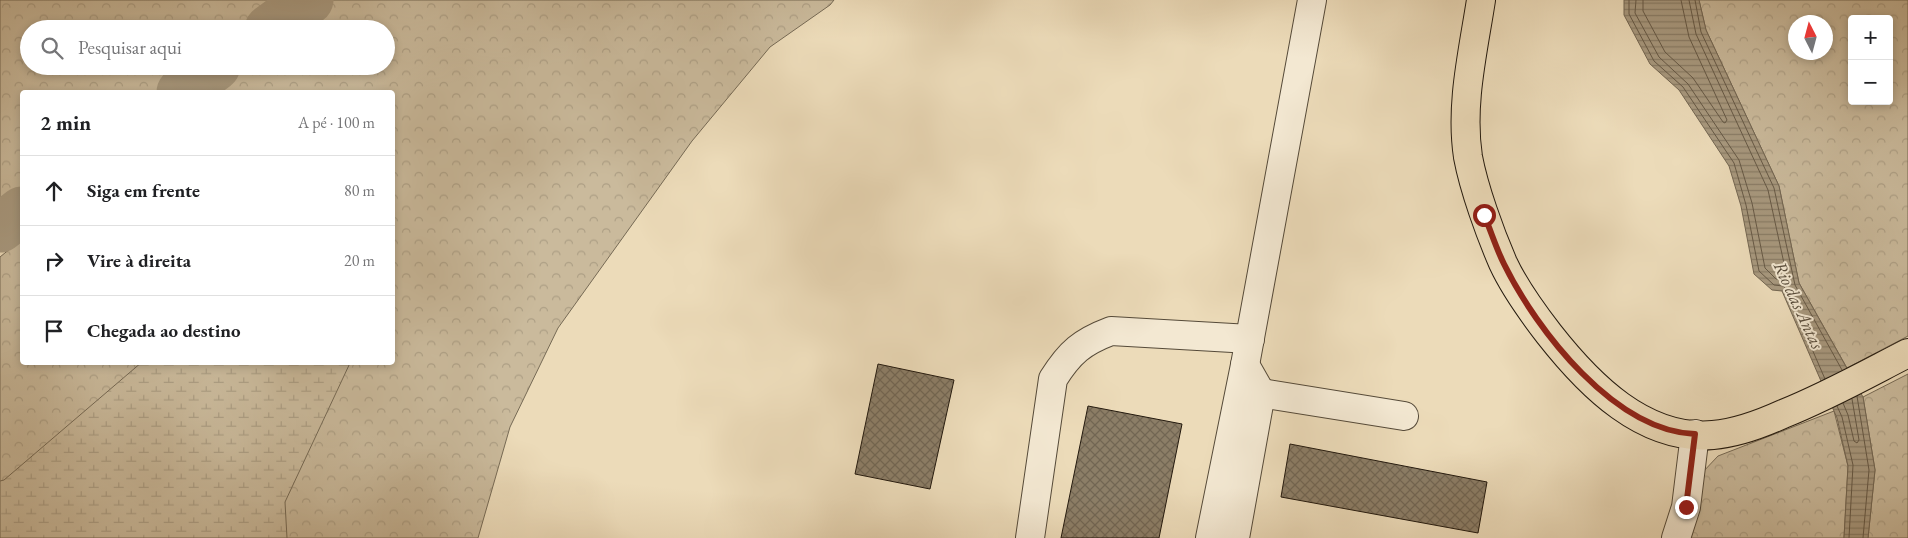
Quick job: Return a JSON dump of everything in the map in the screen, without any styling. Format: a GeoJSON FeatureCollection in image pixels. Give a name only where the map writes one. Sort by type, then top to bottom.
{"type":"FeatureCollection","features":[{"type":"Feature","properties":{"kind":"main road"},"geometry":{"type":"LineString","coordinates":[[1481,0],[1465,108],[1468,157],[1484,215],[1504,264],[1531,310],[1572,363],[1608,397],[1648,423],[1679,434],[1713,435],[1752,427],[1812,402],[1908,353]]}},
{"type":"Feature","properties":{"kind":"lane"},"geometry":{"type":"LineString","coordinates":[[1210,538],[1250,339],[1312,0]]}},
{"type":"Feature","properties":{"kind":"lane"},"geometry":{"type":"LineString","coordinates":[[1030,538],[1053,378],[1067,358],[1094,337],[1111,330],[1250,339]]}},
{"type":"Feature","properties":{"kind":"lane"},"geometry":{"type":"LineString","coordinates":[[1235,538],[1261,393],[1245,365]]}},
{"type":"Feature","properties":{"kind":"lane"},"geometry":{"type":"LineString","coordinates":[[1261,393],[1404,416]]}},
{"type":"Feature","properties":{"kind":"lane"},"geometry":{"type":"LineString","coordinates":[[1676,538],[1686,507],[1695,434]]}},
{"type":"Feature","properties":{"kind":"green space"},"geometry":{"type":"Polygon","coordinates":[[[0,0],[279,0],[257,20],[20,20],[20,75],[194,75],[176,90],[20,90],[20,229],[0,246],[0,0]]]}},
{"type":"Feature","properties":{"kind":"green space"},"geometry":{"type":"Polygon","coordinates":[[[321,0],[834,0],[830,5],[770,47],[692,141],[558,328],[510,427],[478,538],[0,538],[0,257],[20,241],[20,365],[395,365],[395,90],[214,90],[233,75],[395,75],[395,20],[299,20],[321,0]]]}},
{"type":"Feature","properties":{"kind":"green space"},"geometry":{"type":"Polygon","coordinates":[[[1699,0],[1908,0],[1908,336],[1847,368],[1799,283],[1779,186],[1706,30],[1699,0]]]}},
{"type":"Feature","properties":{"kind":"green space"},"geometry":{"type":"Polygon","coordinates":[[[138,365],[349,365],[285,502],[287,538],[0,538],[0,481],[4,480],[138,365]]]}},
{"type":"Feature","properties":{"kind":"green space"},"geometry":{"type":"Polygon","coordinates":[[[1908,374],[1908,538],[1868,538],[1875,470],[1863,397],[1908,374]]]}},
{"type":"Feature","properties":{"kind":"green space"},"geometry":{"type":"Polygon","coordinates":[[[1834,411],[1848,466],[1844,538],[1683,538],[1701,474],[1718,456],[1834,411]]]}},
{"type":"Feature","properties":{"kind":"water","name":"Rio das Antas"},"geometry":{"type":"Polygon","coordinates":[[[1624,0],[1699,0],[1706,30],[1779,186],[1799,283],[1863,397],[1875,470],[1868,538],[1844,538],[1848,466],[1837,418],[1782,291],[1772,290],[1754,274],[1741,206],[1729,166],[1679,90],[1650,64],[1624,15],[1624,0]]]}},
{"type":"Feature","properties":{"kind":"building"},"geometry":{"type":"Polygon","coordinates":[[[878,364],[954,380],[930,489],[855,474],[878,364]]]}},
{"type":"Feature","properties":{"kind":"building"},"geometry":{"type":"Polygon","coordinates":[[[1088,406],[1182,424],[1159,538],[1061,538],[1088,406]]]}},
{"type":"Feature","properties":{"kind":"building"},"geometry":{"type":"Polygon","coordinates":[[[1290,444],[1487,482],[1478,533],[1281,497],[1290,444]]]}},
{"type":"Feature","properties":{"kind":"waterway"},"geometry":{"type":"LineString","coordinates":[[281,20],[309,0]]}},
{"type":"Feature","properties":{"kind":"waterway"},"geometry":{"type":"LineString","coordinates":[[184,90],[204,75]]}},
{"type":"Feature","properties":{"kind":"waterway"},"geometry":{"type":"LineString","coordinates":[[0,228],[20,213]]}},
{"type":"Feature","properties":{"kind":"route"},"geometry":{"type":"LineString","coordinates":[[1484,215],[1504,264],[1531,310],[1572,363],[1608,397],[1648,423],[1679,434],[1695,434],[1686,507]]}}]}
